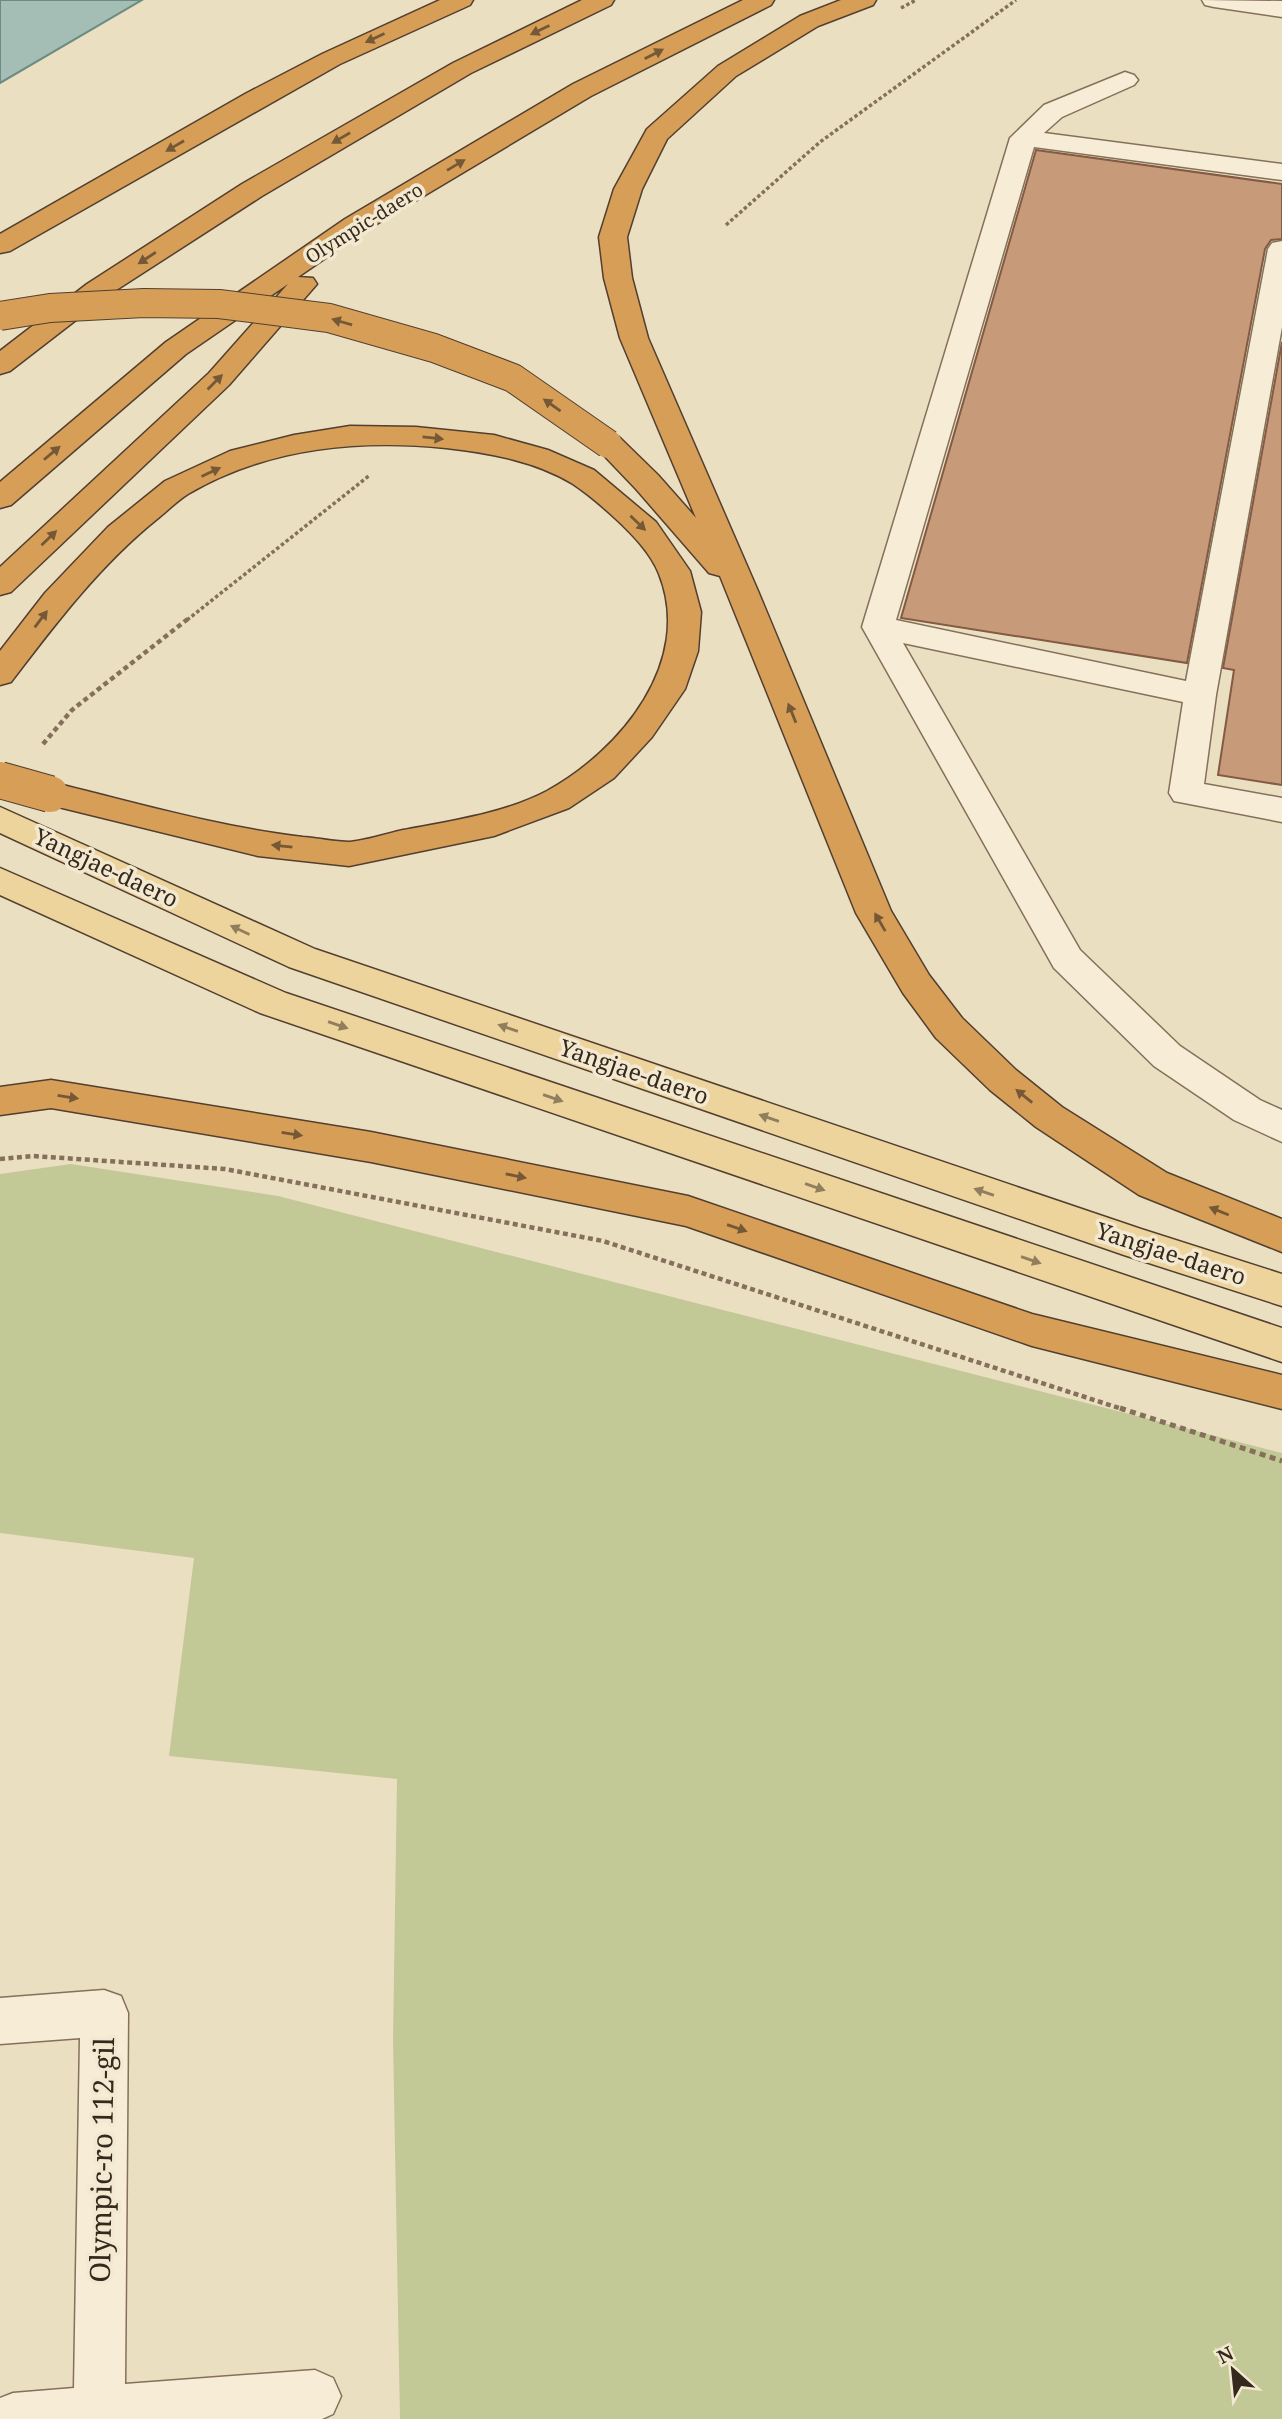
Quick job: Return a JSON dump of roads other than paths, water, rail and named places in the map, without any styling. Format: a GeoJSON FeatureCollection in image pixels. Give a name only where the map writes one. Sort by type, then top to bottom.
{"type":"FeatureCollection","features":[{"type":"Feature","properties":{"kind":"highway"},"geometry":{"type":"LineString","coordinates":[[0,351],[252,190],[462,68],[602,0]]}},
{"type":"Feature","properties":{"kind":"highway","name":"Olympic-daero"},"geometry":{"type":"LineString","coordinates":[[0,498],[176,348],[355,225],[582,90],[762,0]]}},
{"type":"Feature","properties":{"kind":"highway"},"geometry":{"type":"LineString","coordinates":[[864,0],[809,22],[727,71],[656,135],[628,189],[613,237],[618,278],[634,338],[874,912],[916,984],[949,1028],[1003,1080],[1049,1117],[1153,1184],[1282,1237]]}},
{"type":"Feature","properties":{"kind":"highway"},"geometry":{"type":"LineString","coordinates":[[0,245],[254,100],[331,59],[449,5]]}},
{"type":"Feature","properties":{"kind":"highway"},"geometry":{"type":"LineString","coordinates":[[0,585],[219,379],[355,225]]}},
{"type":"Feature","properties":{"kind":"highway"},"geometry":{"type":"LineString","coordinates":[[0,365],[97,290]]}},
{"type":"Feature","properties":{"kind":"highway"},"geometry":{"type":"LineString","coordinates":[[0,316],[50,307],[144,303],[219,304],[330,318],[434,348],[513,378],[608,444],[647,482],[742,591]]}},
{"type":"Feature","properties":{"kind":"highway"},"geometry":{"type":"LineString","coordinates":[[0,674],[56,600],[119,534],[176,488],[241,458],[294,444],[350,435],[416,436],[494,444],[537,457],[583,477],[645,529],[674,571],[685,612],[682,651],[669,689],[640,729],[602,770],[557,800],[494,824],[349,853],[258,844],[0,780]]}},
{"type":"Feature","properties":{"kind":"highway"},"geometry":{"type":"LineString","coordinates":[[0,1101],[51,1094],[64,1096],[371,1147],[688,1211],[1032,1330],[1282,1392]]}},
{"type":"Feature","properties":{"kind":"main road","name":"Yangjae-daero"},"geometry":{"type":"LineString","coordinates":[[0,819],[302,958],[1138,1244],[1282,1290]]}},
{"type":"Feature","properties":{"kind":"main road"},"geometry":{"type":"LineString","coordinates":[[0,881],[273,1003],[1282,1345]]}},
{"type":"Feature","properties":{"kind":"street"},"geometry":{"type":"LineString","coordinates":[[1214,1],[1282,9]]}},
{"type":"Feature","properties":{"kind":"street"},"geometry":{"type":"LineString","coordinates":[[1125,80],[1053,111],[1023,138],[878,626],[1067,959],[1167,1056],[1247,1110],[1282,1127]]}},
{"type":"Feature","properties":{"kind":"street"},"geometry":{"type":"LineString","coordinates":[[1023,138],[1282,172]]}},
{"type":"Feature","properties":{"kind":"street"},"geometry":{"type":"LineString","coordinates":[[1282,249],[1200,695],[1186,793],[1282,810]]}},
{"type":"Feature","properties":{"kind":"street"},"geometry":{"type":"LineString","coordinates":[[878,626],[1200,695]]}},
{"type":"Feature","properties":{"kind":"street","name":"Olympic-ro 112-gil"},"geometry":{"type":"LineString","coordinates":[[0,2021],[104,2013],[99,2416]]}},
{"type":"Feature","properties":{"kind":"street"},"geometry":{"type":"LineString","coordinates":[[13,2419],[99,2416],[315,2396]]}},
{"type":"Feature","properties":{"kind":"water"},"geometry":{"type":"Polygon","coordinates":[[[0,0],[142,0],[0,83],[0,0]]]}}]}
